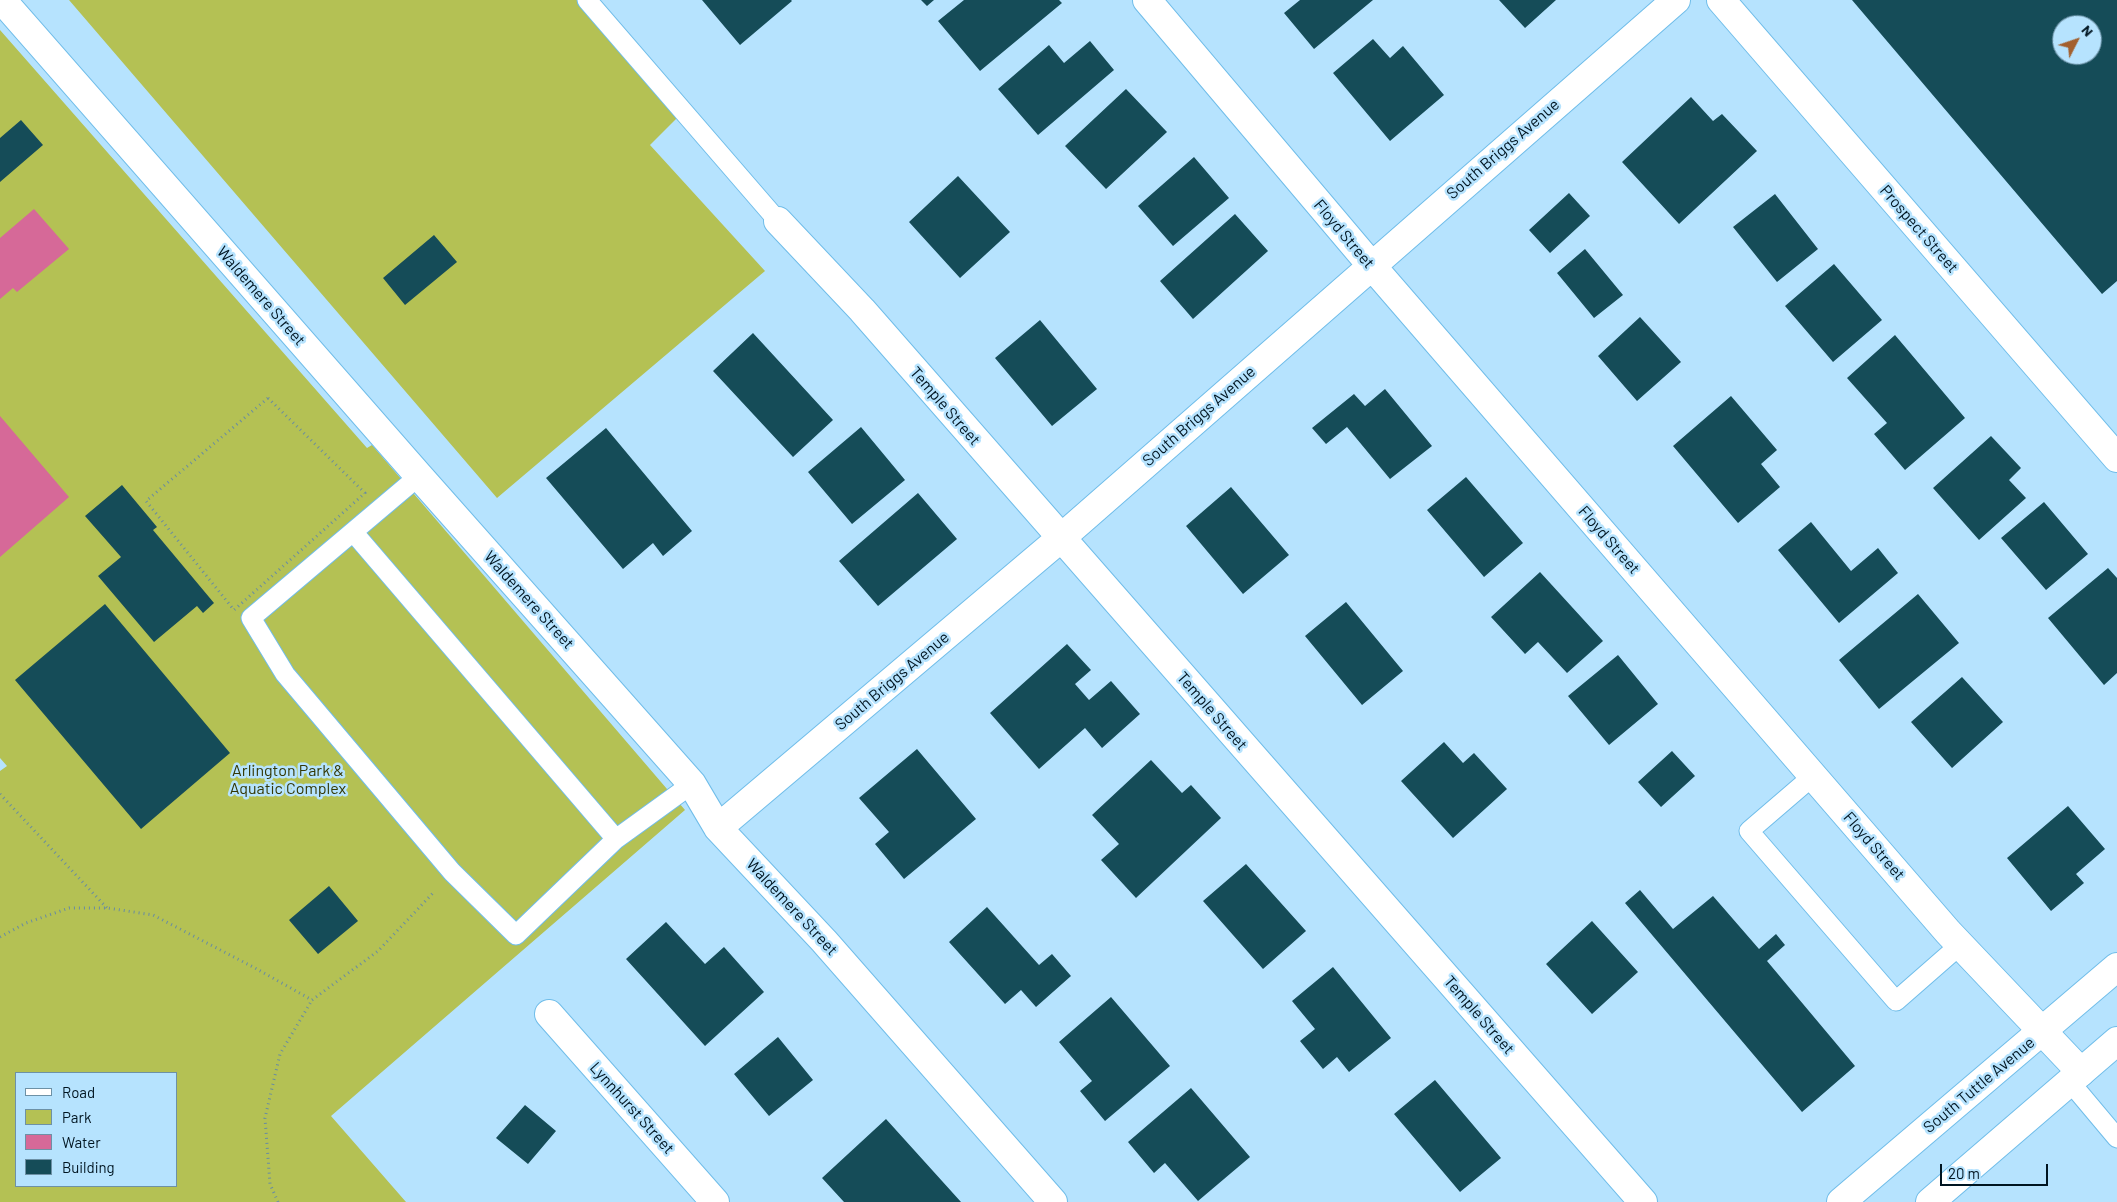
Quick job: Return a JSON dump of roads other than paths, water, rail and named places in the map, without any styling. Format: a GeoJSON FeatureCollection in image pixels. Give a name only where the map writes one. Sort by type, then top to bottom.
{"type":"FeatureCollection","features":[{"type":"Feature","properties":{"kind":"street","name":"Waldemere Street"},"geometry":{"type":"LineString","coordinates":[[2,0],[692,784],[718,828],[824,942],[1053,1202]]}},
{"type":"Feature","properties":{"kind":"street","name":"Floyd Street"},"geometry":{"type":"LineString","coordinates":[[1147,0],[1371,265],[1813,776],[1960,945],[2042,1031],[2075,1077]]}},
{"type":"Feature","properties":{"kind":"street","name":"South Briggs Avenue"},"geometry":{"type":"LineString","coordinates":[[718,828],[1061,538],[1676,0]]}},
{"type":"Feature","properties":{"kind":"street","name":"Prospect Street"},"geometry":{"type":"LineString","coordinates":[[1721,0],[2117,458]]}},
{"type":"Feature","properties":{"kind":"street","name":"Temple Street"},"geometry":{"type":"LineString","coordinates":[[778,221],[862,310],[1643,1202]]}},
{"type":"Feature","properties":{"kind":"street","name":"South Tuttle Avenue"},"geometry":{"type":"LineString","coordinates":[[1841,1202],[2117,967]]}},
{"type":"Feature","properties":{"kind":"street","name":"Lynnhurst Street"},"geometry":{"type":"LineString","coordinates":[[549,1014],[715,1202]]}},
{"type":"Feature","properties":{"kind":"street"},"geometry":{"type":"LineString","coordinates":[[1930,1202],[2117,1042]]}},
{"type":"Feature","properties":{"kind":"lane"},"geometry":{"type":"LineString","coordinates":[[587,0],[778,221]]}},
{"type":"Feature","properties":{"kind":"lane"},"geometry":{"type":"LineString","coordinates":[[419,476],[354,533],[251,618],[285,674],[452,872],[516,934],[616,839],[692,784]]}},
{"type":"Feature","properties":{"kind":"lane"},"geometry":{"type":"LineString","coordinates":[[354,533],[616,839]]}},
{"type":"Feature","properties":{"kind":"lane"},"geometry":{"type":"LineString","coordinates":[[1813,776],[1749,831],[1896,1001],[1960,945]]}},
{"type":"Feature","properties":{"kind":"lane"},"geometry":{"type":"LineString","coordinates":[[2075,1077],[2117,1138]]}},
{"type":"Feature","properties":{"kind":"water"},"geometry":{"type":"Polygon","coordinates":[[[34,209],[69,249],[17,292],[13,288],[0,299],[0,238],[34,209]]]}},
{"type":"Feature","properties":{"kind":"water"},"geometry":{"type":"Polygon","coordinates":[[[0,416],[69,497],[0,557],[0,416]]]}},
{"type":"Feature","properties":{"kind":"park label","name":"Arlington Park & Aquatic Complex"},"geometry":{"type":"Point","coordinates":[288,780]}}]}
